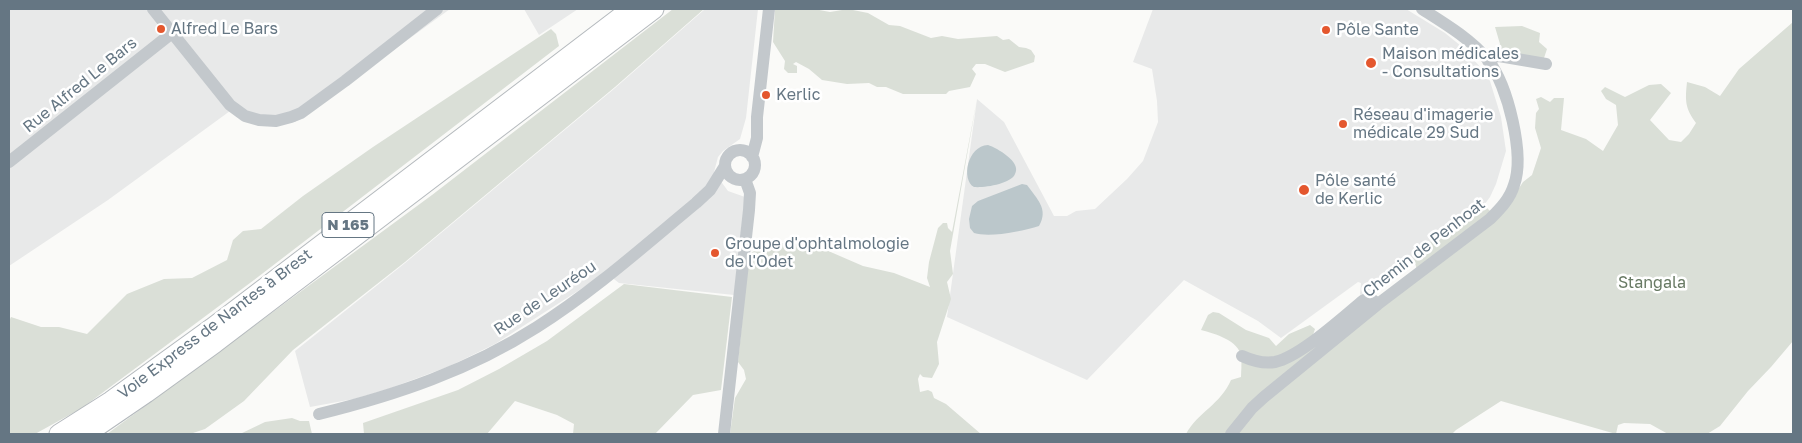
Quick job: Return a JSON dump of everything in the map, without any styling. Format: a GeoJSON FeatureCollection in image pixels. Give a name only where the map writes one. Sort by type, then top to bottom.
{"type":"FeatureCollection","features":[{"type":"Feature","properties":{"kind":"highway","name":"Voie Express de Nantes à Brest"},"geometry":{"type":"LineString","coordinates":[[59,434],[111,400],[212,328],[631,9]]}},
{"type":"Feature","properties":{"kind":"highway","name":"Voie Express de Nantes à Brest"},"geometry":{"type":"LineString","coordinates":[[86,434],[215,343],[654,9]]}},
{"type":"Feature","properties":{"kind":"street"},"geometry":{"type":"LineString","coordinates":[[153,9],[230,105],[245,116],[276,121],[301,113],[437,9]]}},
{"type":"Feature","properties":{"kind":"street"},"geometry":{"type":"LineString","coordinates":[[752,157],[757,138],[769,9]]}},
{"type":"Feature","properties":{"kind":"street","name":"Chemin de Penhoat"},"geometry":{"type":"LineString","coordinates":[[1231,434],[1252,408],[1264,397],[1378,304],[1490,219],[1512,192],[1518,171],[1516,139],[1506,98],[1498,78],[1488,60],[1459,35],[1422,9]]}},
{"type":"Feature","properties":{"kind":"street","name":"Rue Alfred Le Bars"},"geometry":{"type":"LineString","coordinates":[[9,162],[172,33]]}},
{"type":"Feature","properties":{"kind":"street"},"geometry":{"type":"LineString","coordinates":[[1488,60],[1499,56],[1546,64]]}},
{"type":"Feature","properties":{"kind":"street"},"geometry":{"type":"LineString","coordinates":[[740,151],[757,124]]}},
{"type":"Feature","properties":{"kind":"street"},"geometry":{"type":"LineString","coordinates":[[724,434],[750,199],[748,188],[741,180],[728,175],[725,166],[730,154],[740,151],[747,152],[754,161],[754,170],[741,180]]}},
{"type":"Feature","properties":{"kind":"street","name":"Rue de Leuréou"},"geometry":{"type":"LineString","coordinates":[[319,414],[381,398],[419,385],[512,342],[560,312],[603,280],[710,190],[725,166]]}},
{"type":"Feature","properties":{"kind":"street","name":"Rue de Leuréou"},"geometry":{"type":"LineString","coordinates":[[710,190],[741,180]]}},
{"type":"Feature","properties":{"kind":"street"},"geometry":{"type":"LineString","coordinates":[[1242,356],[1260,362],[1281,360],[1302,349],[1364,300],[1371,299],[1378,304]]}},
{"type":"Feature","properties":{"kind":"shaded area"},"geometry":{"type":"Polygon","coordinates":[[[9,9],[450,9],[295,122],[230,111],[108,200],[9,266],[9,9]]]}},
{"type":"Feature","properties":{"kind":"shaded area"},"geometry":{"type":"Polygon","coordinates":[[[524,9],[578,9],[539,35],[524,9]]]}},
{"type":"Feature","properties":{"kind":"shaded area"},"geometry":{"type":"Polygon","coordinates":[[[705,9],[758,9],[746,118],[740,139],[718,157],[714,172],[728,191],[745,197],[734,295],[619,283],[606,273],[495,344],[450,366],[388,389],[354,399],[310,407],[295,351],[405,263],[615,88],[705,9]]]}},
{"type":"Feature","properties":{"kind":"shaded area","name":"Pôle santé de Kerlic"},"geometry":{"type":"Polygon","coordinates":[[[1153,9],[1406,9],[1445,33],[1461,46],[1490,81],[1501,117],[1506,151],[1490,197],[1481,209],[1387,280],[1360,295],[1361,283],[1358,282],[1281,338],[1258,321],[1184,280],[1087,380],[947,317],[977,99],[1004,122],[1054,216],[1067,216],[1076,211],[1095,209],[1143,161],[1158,122],[1152,69],[1133,62],[1153,9]]]}},
{"type":"Feature","properties":{"kind":"shaded area"},"geometry":{"type":"Polygon","coordinates":[[[988,145],[1012,160],[1016,169],[1015,174],[1003,183],[974,187],[968,178],[968,164],[975,151],[988,145]]]}},
{"type":"Feature","properties":{"kind":"shaded area"},"geometry":{"type":"Polygon","coordinates":[[[1022,184],[1027,185],[1040,204],[1043,214],[1039,226],[1016,232],[989,235],[974,233],[970,228],[969,219],[972,206],[978,201],[1022,184]]]}},
{"type":"Feature","properties":{"kind":"green space"},"geometry":{"type":"Polygon","coordinates":[[[673,9],[704,9],[615,87],[405,262],[293,350],[244,401],[205,429],[190,434],[107,434],[432,195],[673,9]]]}},
{"type":"Feature","properties":{"kind":"green space"},"geometry":{"type":"Polygon","coordinates":[[[775,9],[814,9],[830,12],[848,9],[868,13],[889,25],[900,26],[931,38],[942,36],[958,39],[997,36],[1003,40],[1009,39],[1019,47],[1031,50],[1035,56],[1034,62],[1005,72],[985,64],[976,64],[972,69],[976,74],[970,87],[949,91],[946,94],[903,94],[869,83],[847,84],[822,80],[809,69],[796,62],[793,64],[797,66],[797,73],[788,73],[784,69],[785,61],[773,42],[775,9]]]}},
{"type":"Feature","properties":{"kind":"green space","name":"Stangala"},"geometry":{"type":"Polygon","coordinates":[[[1793,22],[1793,341],[1748,391],[1720,426],[1707,434],[1668,434],[1650,424],[1624,423],[1618,425],[1616,434],[1501,401],[1452,434],[1186,434],[1196,420],[1221,396],[1231,380],[1241,377],[1241,357],[1236,346],[1226,339],[1201,330],[1208,315],[1213,312],[1219,313],[1246,330],[1269,338],[1276,346],[1289,334],[1310,325],[1315,329],[1312,338],[1419,278],[1413,255],[1425,248],[1445,228],[1486,207],[1490,211],[1508,205],[1523,182],[1532,175],[1541,148],[1535,128],[1536,113],[1539,109],[1536,99],[1541,97],[1550,102],[1554,98],[1564,98],[1561,130],[1586,139],[1603,151],[1618,125],[1616,105],[1606,99],[1601,91],[1605,87],[1625,97],[1649,85],[1661,84],[1671,93],[1650,120],[1669,140],[1681,142],[1696,123],[1687,104],[1687,82],[1705,87],[1720,96],[1739,69],[1793,22]]]}},
{"type":"Feature","properties":{"kind":"green space"},"geometry":{"type":"Polygon","coordinates":[[[1522,26],[1540,33],[1539,42],[1547,49],[1543,61],[1492,53],[1500,44],[1495,27],[1522,26]]]}},
{"type":"Feature","properties":{"kind":"green space"},"geometry":{"type":"Polygon","coordinates":[[[551,29],[556,34],[559,46],[254,280],[82,408],[35,434],[9,434],[9,321],[11,317],[41,327],[59,327],[87,334],[127,294],[164,279],[192,278],[227,260],[233,240],[243,231],[261,229],[303,196],[373,147],[551,29]]]}},
{"type":"Feature","properties":{"kind":"green space"},"geometry":{"type":"Polygon","coordinates":[[[977,99],[950,251],[953,274],[947,282],[951,299],[937,342],[939,364],[932,378],[923,377],[920,374],[918,379],[920,392],[928,390],[932,392],[934,398],[946,404],[981,434],[730,434],[735,398],[746,379],[744,370],[738,362],[748,263],[751,253],[762,246],[784,243],[798,244],[826,250],[863,266],[894,273],[930,287],[927,278],[929,262],[938,228],[943,223],[947,223],[948,228],[952,232],[977,99]]]}},
{"type":"Feature","properties":{"kind":"green space"},"geometry":{"type":"Polygon","coordinates":[[[624,284],[732,297],[721,390],[693,395],[655,434],[573,434],[574,424],[557,415],[515,401],[487,434],[364,434],[363,423],[458,390],[499,369],[547,341],[624,284]]]}},
{"type":"Feature","properties":{"kind":"green space"},"geometry":{"type":"Polygon","coordinates":[[[292,418],[300,421],[309,421],[312,434],[240,434],[265,422],[292,418]]]}},
{"type":"Feature","properties":{"kind":"place","name":"Alfred Le Bars"},"geometry":{"type":"Point","coordinates":[161,29]}},
{"type":"Feature","properties":{"kind":"place","name":"Pôle Sante"},"geometry":{"type":"Point","coordinates":[1326,30]}},
{"type":"Feature","properties":{"kind":"place","name":"Maison médicales - Consultations"},"geometry":{"type":"Point","coordinates":[1371,63]}},
{"type":"Feature","properties":{"kind":"place","name":"Kerlic"},"geometry":{"type":"Point","coordinates":[766,95]}},
{"type":"Feature","properties":{"kind":"place","name":"Réseau d'imagerie médicale 29 Sud"},"geometry":{"type":"Point","coordinates":[1343,124]}},
{"type":"Feature","properties":{"kind":"place","name":"Pôle santé de Kerlic"},"geometry":{"type":"Point","coordinates":[1304,190]}},
{"type":"Feature","properties":{"kind":"place","name":"Groupe d'ophtalmologie de l'Odet"},"geometry":{"type":"Point","coordinates":[715,253]}}]}
